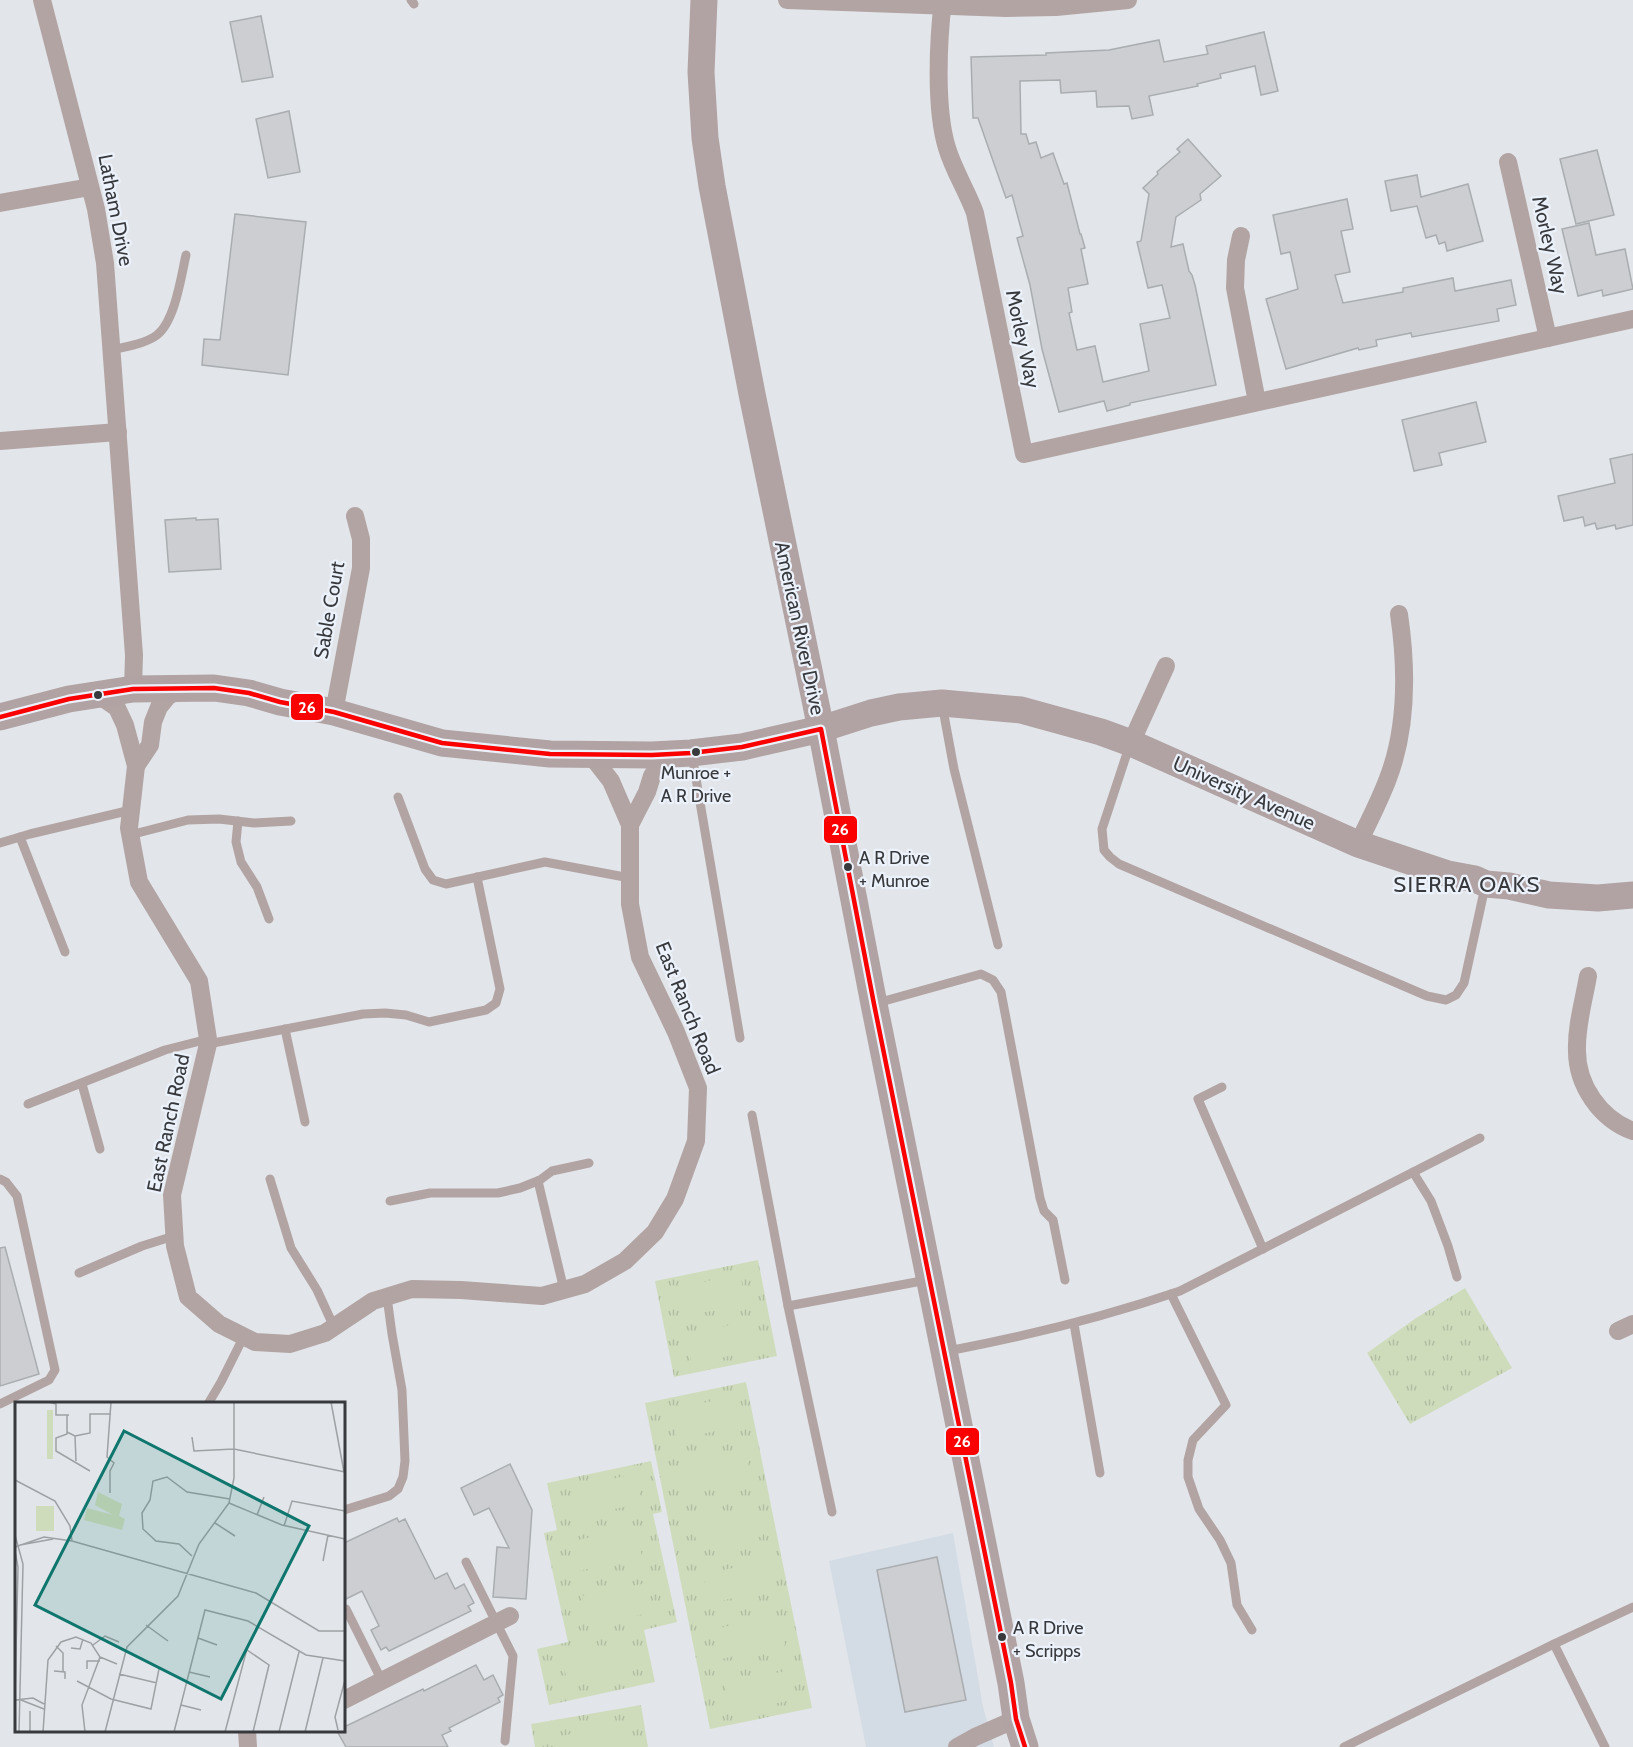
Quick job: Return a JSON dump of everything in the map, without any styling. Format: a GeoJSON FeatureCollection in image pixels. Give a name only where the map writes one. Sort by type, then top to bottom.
{"type":"FeatureCollection","features":[{"type":"Feature","properties":{"kind":"street","name":"Latham Drive"},"geometry":{"type":"LineString","coordinates":[[42,0],[96,209],[105,262],[134,655],[133,689]]}},
{"type":"Feature","properties":{"kind":"street","name":"American River Drive"},"geometry":{"type":"LineString","coordinates":[[704,0],[701,72],[705,138],[712,186],[1011,1683],[1016,1719],[1025,1747]]}},
{"type":"Feature","properties":{"kind":"street"},"geometry":{"type":"LineString","coordinates":[[787,0],[1046,7],[1128,0]]}},
{"type":"Feature","properties":{"kind":"street","name":"Morley Way"},"geometry":{"type":"LineString","coordinates":[[942,3],[939,68],[944,134],[956,173],[975,213],[1024,454],[1633,319]]}},
{"type":"Feature","properties":{"kind":"street","name":"Morley Way"},"geometry":{"type":"LineString","coordinates":[[1508,162],[1548,338]]}},
{"type":"Feature","properties":{"kind":"street"},"geometry":{"type":"LineString","coordinates":[[0,203],[90,187]]}},
{"type":"Feature","properties":{"kind":"street"},"geometry":{"type":"LineString","coordinates":[[1241,236],[1236,260],[1236,288],[1257,402]]}},
{"type":"Feature","properties":{"kind":"street"},"geometry":{"type":"LineString","coordinates":[[0,441],[118,432]]}},
{"type":"Feature","properties":{"kind":"street","name":"Sable Court"},"geometry":{"type":"LineString","coordinates":[[333,712],[361,568],[361,539],[355,516]]}},
{"type":"Feature","properties":{"kind":"street"},"geometry":{"type":"LineString","coordinates":[[1358,844],[1387,780],[1400,727],[1405,683],[1404,650],[1399,614]]}},
{"type":"Feature","properties":{"kind":"street"},"geometry":{"type":"LineString","coordinates":[[1131,743],[1166,666]]}},
{"type":"Feature","properties":{"kind":"street"},"geometry":{"type":"LineString","coordinates":[[136,766],[150,745],[153,722],[159,708],[168,696],[184,688]]}},
{"type":"Feature","properties":{"kind":"street","name":"University Avenue"},"geometry":{"type":"LineString","coordinates":[[0,717],[69,699],[133,689],[214,688],[249,693],[280,702],[333,712],[442,743],[550,754],[590,754],[682,753],[742,747],[821,729],[871,713],[899,707],[942,703],[1021,710],[1101,732],[1131,743],[1358,844],[1448,874],[1475,879],[1486,884],[1509,886],[1549,895],[1598,898],[1633,895]]}},
{"type":"Feature","properties":{"kind":"street","name":"East Ranch Road"},"geometry":{"type":"LineString","coordinates":[[98,694],[117,708],[125,725],[136,766],[129,828],[139,882],[199,981],[208,1042],[172,1195],[175,1246],[188,1297],[219,1324],[255,1342],[290,1344],[326,1334],[373,1301],[412,1289],[542,1296],[585,1284],[625,1261],[655,1232],[675,1199],[696,1141],[698,1088],[676,1032],[640,957],[630,904],[630,825],[611,781],[590,754]]}},
{"type":"Feature","properties":{"kind":"street","name":"East Ranch Road"},"geometry":{"type":"LineString","coordinates":[[630,825],[658,766],[682,753]]}},
{"type":"Feature","properties":{"kind":"street"},"geometry":{"type":"LineString","coordinates":[[1588,976],[1578,1033],[1577,1052],[1580,1074],[1598,1106],[1612,1119],[1633,1131]]}},
{"type":"Feature","properties":{"kind":"street"},"geometry":{"type":"LineString","coordinates":[[345,1700],[503,1620]]}},
{"type":"Feature","properties":{"kind":"street"},"geometry":{"type":"LineString","coordinates":[[957,1747],[1016,1719]]}},
{"type":"Feature","properties":{"kind":"lane"},"geometry":{"type":"LineString","coordinates":[[112,350],[139,343],[158,334],[172,314],[186,255]]}},
{"type":"Feature","properties":{"kind":"lane"},"geometry":{"type":"LineString","coordinates":[[942,703],[954,769],[998,945]]}},
{"type":"Feature","properties":{"kind":"lane"},"geometry":{"type":"LineString","coordinates":[[1131,743],[1102,829],[1104,850],[1110,858],[1119,864],[1427,996],[1446,1000],[1456,995],[1464,983],[1486,884]]}},
{"type":"Feature","properties":{"kind":"lane"},"geometry":{"type":"LineString","coordinates":[[682,753],[740,1038]]}},
{"type":"Feature","properties":{"kind":"lane"},"geometry":{"type":"LineString","coordinates":[[398,797],[425,869],[433,880],[446,884],[545,862],[630,878]]}},
{"type":"Feature","properties":{"kind":"lane"},"geometry":{"type":"LineString","coordinates":[[0,843],[103,815],[131,810]]}},
{"type":"Feature","properties":{"kind":"lane"},"geometry":{"type":"LineString","coordinates":[[130,835],[188,820],[219,819],[254,823],[291,821]]}},
{"type":"Feature","properties":{"kind":"lane"},"geometry":{"type":"LineString","coordinates":[[238,821],[236,842],[241,862],[257,886],[269,919]]}},
{"type":"Feature","properties":{"kind":"lane"},"geometry":{"type":"LineString","coordinates":[[20,837],[65,952]]}},
{"type":"Feature","properties":{"kind":"lane"},"geometry":{"type":"LineString","coordinates":[[28,1104],[165,1050],[363,1014],[406,1015],[429,1022],[486,1010],[496,1003],[500,990],[477,877]]}},
{"type":"Feature","properties":{"kind":"lane"},"geometry":{"type":"LineString","coordinates":[[874,1004],[981,974],[993,980],[1001,992],[1040,1198],[1044,1211],[1053,1220],[1065,1280]]}},
{"type":"Feature","properties":{"kind":"lane"},"geometry":{"type":"LineString","coordinates":[[285,1029],[305,1122]]}},
{"type":"Feature","properties":{"kind":"lane"},"geometry":{"type":"LineString","coordinates":[[82,1084],[100,1149]]}},
{"type":"Feature","properties":{"kind":"lane"},"geometry":{"type":"LineString","coordinates":[[1222,1087],[1198,1099],[1263,1249]]}},
{"type":"Feature","properties":{"kind":"lane"},"geometry":{"type":"LineString","coordinates":[[752,1115],[788,1306],[832,1512]]}},
{"type":"Feature","properties":{"kind":"lane"},"geometry":{"type":"LineString","coordinates":[[945,1352],[1074,1324],[1180,1291],[1480,1138]]}},
{"type":"Feature","properties":{"kind":"lane"},"geometry":{"type":"LineString","coordinates":[[390,1201],[430,1193],[498,1193],[520,1188],[552,1171],[589,1163]]}},
{"type":"Feature","properties":{"kind":"lane"},"geometry":{"type":"LineString","coordinates":[[1413,1172],[1431,1202],[1457,1277]]}},
{"type":"Feature","properties":{"kind":"lane"},"geometry":{"type":"LineString","coordinates":[[0,1179],[6,1182],[17,1196],[55,1370],[49,1380],[0,1404]]}},
{"type":"Feature","properties":{"kind":"lane"},"geometry":{"type":"LineString","coordinates":[[270,1179],[291,1248],[317,1290],[334,1327]]}},
{"type":"Feature","properties":{"kind":"lane"},"geometry":{"type":"LineString","coordinates":[[537,1181],[564,1290]]}},
{"type":"Feature","properties":{"kind":"lane"},"geometry":{"type":"LineString","coordinates":[[79,1273],[142,1246],[174,1236]]}},
{"type":"Feature","properties":{"kind":"lane"},"geometry":{"type":"LineString","coordinates":[[788,1306],[930,1279]]}},
{"type":"Feature","properties":{"kind":"lane"},"geometry":{"type":"LineString","coordinates":[[1171,1294],[1226,1405],[1193,1440],[1188,1460],[1188,1477],[1199,1509],[1220,1540],[1231,1563],[1237,1605],[1252,1630]]}},
{"type":"Feature","properties":{"kind":"lane"},"geometry":{"type":"LineString","coordinates":[[345,1510],[389,1496],[398,1489],[404,1477],[402,1390],[387,1297]]}},
{"type":"Feature","properties":{"kind":"lane"},"geometry":{"type":"LineString","coordinates":[[1074,1324],[1100,1473]]}},
{"type":"Feature","properties":{"kind":"lane"},"geometry":{"type":"LineString","coordinates":[[209,1402],[244,1336]]}},
{"type":"Feature","properties":{"kind":"lane"},"geometry":{"type":"LineString","coordinates":[[466,1562],[503,1620],[513,1656],[505,1741]]}},
{"type":"Feature","properties":{"kind":"lane"},"geometry":{"type":"LineString","coordinates":[[1344,1747],[1633,1607]]}},
{"type":"Feature","properties":{"kind":"lane"},"geometry":{"type":"LineString","coordinates":[[346,1609],[382,1681]]}},
{"type":"Feature","properties":{"kind":"lane"},"geometry":{"type":"LineString","coordinates":[[1554,1644],[1605,1747]]}},
{"type":"Feature","properties":{"kind":"shaded area"},"geometry":{"type":"Polygon","coordinates":[[[953,1533],[983,1707],[994,1747],[866,1747],[829,1561],[953,1533]]]}},
{"type":"Feature","properties":{"kind":"green space"},"geometry":{"type":"Polygon","coordinates":[[[758,1260],[777,1356],[674,1377],[655,1281],[758,1260]]]}},
{"type":"Feature","properties":{"kind":"green space"},"geometry":{"type":"Polygon","coordinates":[[[740,1274],[746,1304],[681,1317],[675,1288],[740,1274]]]}},
{"type":"Feature","properties":{"kind":"green space"},"geometry":{"type":"Polygon","coordinates":[[[1465,1288],[1512,1368],[1410,1424],[1367,1353],[1416,1318],[1465,1288]]]}},
{"type":"Feature","properties":{"kind":"green space"},"geometry":{"type":"Polygon","coordinates":[[[750,1321],[756,1350],[692,1364],[686,1334],[750,1321]]]}},
{"type":"Feature","properties":{"kind":"green space"},"geometry":{"type":"Polygon","coordinates":[[[746,1382],[812,1708],[710,1729],[645,1403],[746,1382]]]}},
{"type":"Feature","properties":{"kind":"green space"},"geometry":{"type":"Polygon","coordinates":[[[735,1396],[741,1426],[677,1439],[671,1410],[735,1396]]]}},
{"type":"Feature","properties":{"kind":"green space"},"geometry":{"type":"Polygon","coordinates":[[[746,1452],[752,1481],[688,1495],[681,1465],[746,1452]]]}},
{"type":"Feature","properties":{"kind":"green space"},"geometry":{"type":"Polygon","coordinates":[[[651,1461],[662,1512],[653,1514],[677,1622],[644,1630],[655,1682],[549,1705],[537,1649],[568,1642],[544,1533],[557,1530],[547,1483],[651,1461]]]}},
{"type":"Feature","properties":{"kind":"green space"},"geometry":{"type":"Polygon","coordinates":[[[636,1474],[642,1503],[577,1517],[571,1487],[636,1474]]]}},
{"type":"Feature","properties":{"kind":"green space"},"geometry":{"type":"Polygon","coordinates":[[[757,1507],[763,1536],[698,1550],[692,1520],[757,1507]]]}},
{"type":"Feature","properties":{"kind":"green space"},"geometry":{"type":"Polygon","coordinates":[[[636,1528],[642,1557],[578,1571],[572,1541],[636,1528]]]}},
{"type":"Feature","properties":{"kind":"green space"},"geometry":{"type":"Polygon","coordinates":[[[768,1561],[774,1590],[709,1603],[703,1574],[768,1561]]]}},
{"type":"Feature","properties":{"kind":"green space"},"geometry":{"type":"Polygon","coordinates":[[[647,1583],[653,1612],[589,1626],[582,1596],[647,1583]]]}},
{"type":"Feature","properties":{"kind":"green space"},"geometry":{"type":"Polygon","coordinates":[[[779,1616],[785,1645],[721,1659],[714,1629],[779,1616]]]}},
{"type":"Feature","properties":{"kind":"green space"},"geometry":{"type":"Polygon","coordinates":[[[627,1643],[633,1673],[568,1686],[562,1657],[627,1643]]]}},
{"type":"Feature","properties":{"kind":"green space"},"geometry":{"type":"Polygon","coordinates":[[[790,1670],[796,1699],[732,1713],[725,1684],[790,1670]]]}},
{"type":"Feature","properties":{"kind":"green space"},"geometry":{"type":"Polygon","coordinates":[[[641,1705],[648,1747],[535,1747],[531,1724],[641,1705]]]}},
{"type":"Feature","properties":{"kind":"green space"},"geometry":{"type":"Polygon","coordinates":[[[621,1723],[626,1747],[559,1747],[557,1737],[621,1723]]]}},
{"type":"Feature","properties":{"kind":"building"},"geometry":{"type":"Polygon","coordinates":[[[261,16],[273,77],[242,82],[230,22],[261,16]]]}},
{"type":"Feature","properties":{"kind":"building"},"geometry":{"type":"Polygon","coordinates":[[[1264,32],[1278,91],[1261,95],[1255,66],[1220,74],[1221,78],[1197,84],[1198,86],[1149,96],[1153,115],[1132,119],[1129,106],[1097,107],[1096,91],[1061,93],[1060,80],[1020,81],[1021,134],[1026,134],[1029,144],[1036,142],[1041,158],[1053,153],[1064,184],[1067,183],[1085,248],[1081,249],[1088,284],[1068,288],[1072,312],[1069,313],[1077,350],[1095,346],[1103,382],[1149,371],[1140,324],[1170,318],[1162,285],[1148,288],[1137,242],[1141,241],[1149,194],[1143,188],[1180,152],[1177,149],[1188,139],[1221,176],[1200,194],[1201,200],[1176,217],[1171,247],[1183,244],[1189,271],[1195,285],[1216,385],[1130,403],[1130,405],[1107,411],[1104,401],[1059,412],[1017,238],[1023,236],[1012,195],[1006,198],[978,118],[973,118],[971,57],[1046,55],[1046,53],[1109,50],[1159,40],[1164,62],[1208,54],[1206,46],[1264,32]]]}},
{"type":"Feature","properties":{"kind":"building"},"geometry":{"type":"Polygon","coordinates":[[[289,111],[300,172],[268,178],[256,119],[289,111]]]}},
{"type":"Feature","properties":{"kind":"building"},"geometry":{"type":"Polygon","coordinates":[[[1597,150],[1614,215],[1576,224],[1560,159],[1597,150]]]}},
{"type":"Feature","properties":{"kind":"building"},"geometry":{"type":"Polygon","coordinates":[[[1417,175],[1421,197],[1468,184],[1483,241],[1447,251],[1445,242],[1439,244],[1436,235],[1426,238],[1417,206],[1391,211],[1385,181],[1417,175]]]}},
{"type":"Feature","properties":{"kind":"building"},"geometry":{"type":"Polygon","coordinates":[[[1347,199],[1353,229],[1341,231],[1350,272],[1335,275],[1343,303],[1403,292],[1403,288],[1453,278],[1455,291],[1511,280],[1516,305],[1497,309],[1499,321],[1412,337],[1411,333],[1376,340],[1377,346],[1359,350],[1358,348],[1286,369],[1266,299],[1298,289],[1290,252],[1281,254],[1273,215],[1347,199]]]}},
{"type":"Feature","properties":{"kind":"building"},"geometry":{"type":"Polygon","coordinates":[[[235,214],[306,222],[288,375],[202,365],[204,339],[220,340],[235,214]]]}},
{"type":"Feature","properties":{"kind":"building"},"geometry":{"type":"Polygon","coordinates":[[[1589,223],[1596,255],[1625,249],[1633,289],[1603,296],[1602,290],[1578,296],[1562,229],[1589,223]]]}},
{"type":"Feature","properties":{"kind":"building"},"geometry":{"type":"Polygon","coordinates":[[[1476,402],[1486,442],[1439,453],[1442,465],[1414,471],[1402,420],[1476,402]]]}},
{"type":"Feature","properties":{"kind":"building"},"geometry":{"type":"Polygon","coordinates":[[[1633,454],[1633,525],[1616,529],[1615,525],[1597,529],[1595,523],[1585,526],[1583,517],[1564,521],[1558,496],[1615,483],[1610,459],[1633,454]]]}},
{"type":"Feature","properties":{"kind":"building"},"geometry":{"type":"Polygon","coordinates":[[[196,518],[196,520],[218,519],[221,569],[169,572],[165,520],[196,518]]]}},
{"type":"Feature","properties":{"kind":"building"},"geometry":{"type":"Polygon","coordinates":[[[5,1247],[39,1374],[0,1386],[0,1248],[5,1247]]]}},
{"type":"Feature","properties":{"kind":"building"},"geometry":{"type":"Polygon","coordinates":[[[510,1464],[532,1510],[526,1599],[493,1597],[497,1547],[509,1548],[489,1508],[474,1515],[461,1488],[510,1464]]]}},
{"type":"Feature","properties":{"kind":"building"},"geometry":{"type":"Polygon","coordinates":[[[397,1518],[399,1522],[405,1519],[435,1579],[447,1573],[455,1589],[464,1584],[474,1603],[468,1606],[471,1611],[389,1651],[386,1647],[381,1650],[371,1630],[379,1626],[362,1591],[345,1600],[345,1543],[397,1518]]]}},
{"type":"Feature","properties":{"kind":"building"},"geometry":{"type":"Polygon","coordinates":[[[937,1557],[966,1700],[905,1712],[877,1570],[937,1557]]]}},
{"type":"Feature","properties":{"kind":"building"},"geometry":{"type":"Polygon","coordinates":[[[476,1665],[484,1680],[493,1675],[503,1695],[498,1698],[500,1702],[449,1728],[451,1731],[442,1735],[448,1747],[346,1747],[338,1732],[345,1732],[345,1727],[423,1689],[424,1691],[476,1665]]]}},
{"type":"Feature","properties":{"kind":"transit line","name":"26"},"geometry":{"type":"LineString","coordinates":[[0,717],[69,699],[133,689],[214,688],[249,693],[280,702],[334,712],[442,743],[550,754],[691,753],[742,747],[821,729],[1011,1683],[1016,1719],[1025,1747]]}},
{"type":"Feature","properties":{"kind":"place","name":"Munroe + A R Drive"},"geometry":{"type":"Point","coordinates":[696,752]}},
{"type":"Feature","properties":{"kind":"place","name":"A R Drive + Munroe"},"geometry":{"type":"Point","coordinates":[848,867]}},
{"type":"Feature","properties":{"kind":"place","name":"A R Drive + Scripps"},"geometry":{"type":"Point","coordinates":[1002,1637]}},
{"type":"Feature","properties":{"kind":"district","name":"SIERRA OAKS"},"geometry":{"type":"Point","coordinates":[1467,884]}}]}
